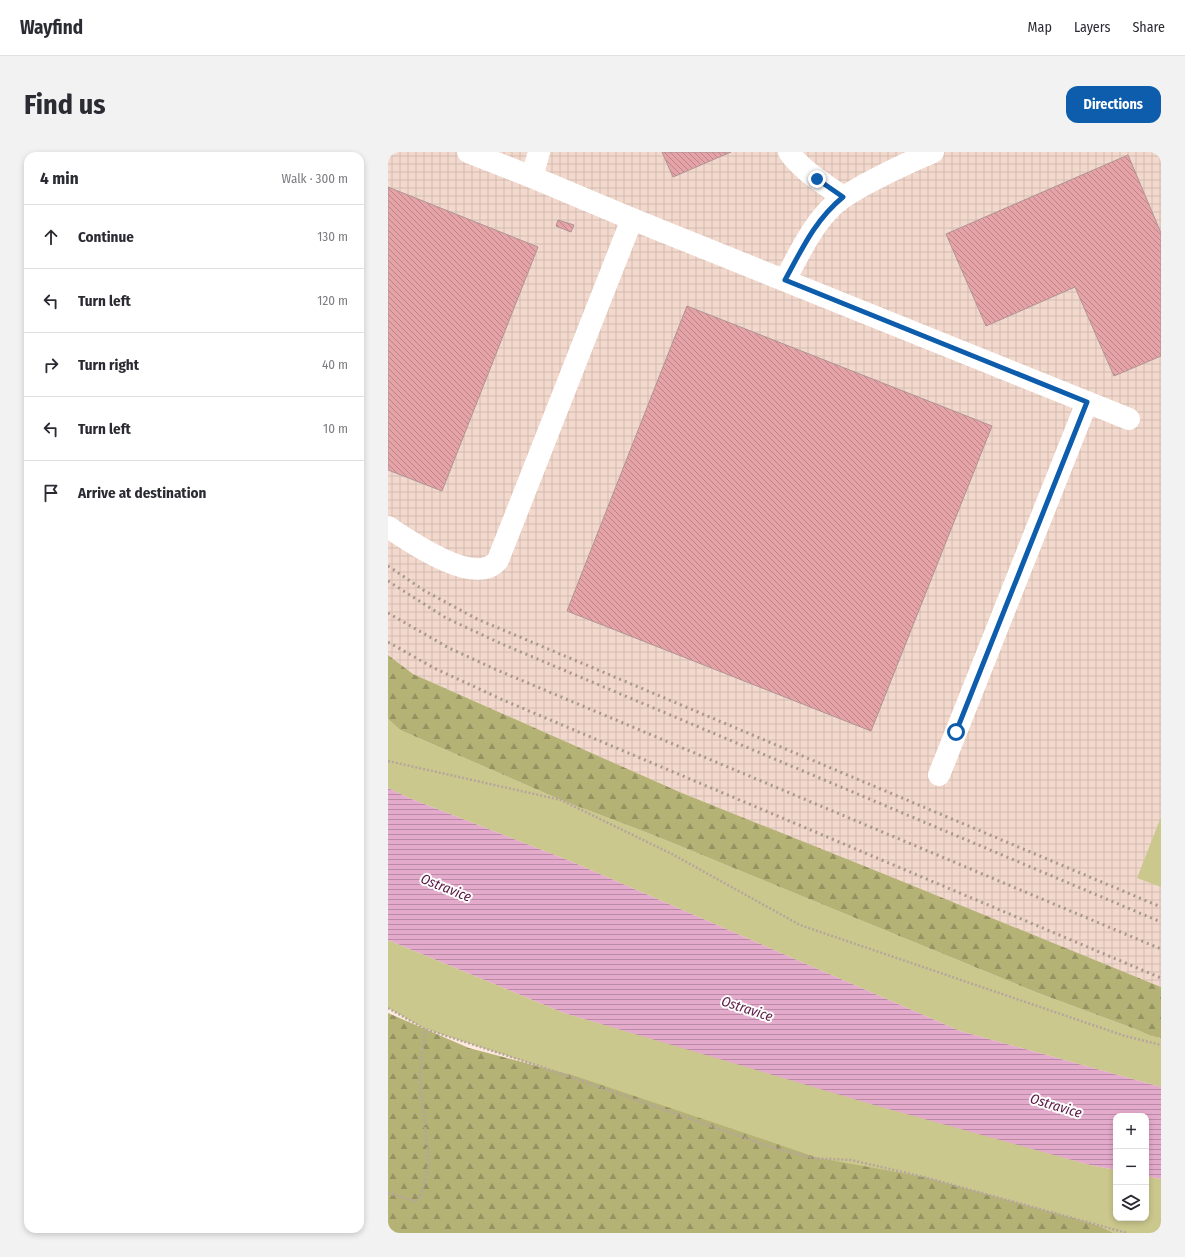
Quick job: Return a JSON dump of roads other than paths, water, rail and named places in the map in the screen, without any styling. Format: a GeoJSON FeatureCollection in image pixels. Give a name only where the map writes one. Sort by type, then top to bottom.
{"type":"FeatureCollection","features":[{"type":"Feature","properties":{"kind":"street"},"geometry":{"type":"LineString","coordinates":[[468,152],[532,176],[632,220],[1129,419]]}},
{"type":"Feature","properties":{"kind":"street"},"geometry":{"type":"LineString","coordinates":[[532,176],[539,152]]}},
{"type":"Feature","properties":{"kind":"street"},"geometry":{"type":"LineString","coordinates":[[785,280],[813,230],[827,212],[843,197],[890,171],[933,152]]}},
{"type":"Feature","properties":{"kind":"street"},"geometry":{"type":"LineString","coordinates":[[790,153],[817,179],[843,197]]}},
{"type":"Feature","properties":{"kind":"street"},"geometry":{"type":"LineString","coordinates":[[388,527],[438,557],[460,566],[470,568],[488,568],[494,565],[498,560],[632,220]]}},
{"type":"Feature","properties":{"kind":"street"},"geometry":{"type":"LineString","coordinates":[[939,775],[1087,402]]}},
{"type":"Feature","properties":{"kind":"water","name":"Ostravice"},"geometry":{"type":"Polygon","coordinates":[[[388,788],[409,798],[570,861],[960,1031],[1161,1087],[1161,1179],[1149,1177],[1149,1113],[1113,1113],[1113,1169],[1090,1165],[874,1105],[564,1013],[388,940],[388,788]]]}},
{"type":"Feature","properties":{"kind":"railway"},"geometry":{"type":"LineString","coordinates":[[388,566],[425,591],[477,619],[1161,907]]}},
{"type":"Feature","properties":{"kind":"railway"},"geometry":{"type":"LineString","coordinates":[[388,581],[446,618],[502,644],[1161,922]]}},
{"type":"Feature","properties":{"kind":"railway"},"geometry":{"type":"LineString","coordinates":[[388,613],[449,648],[497,670],[1161,949]]}},
{"type":"Feature","properties":{"kind":"railway"},"geometry":{"type":"LineString","coordinates":[[388,642],[434,668],[503,700],[1161,978]]}}]}
